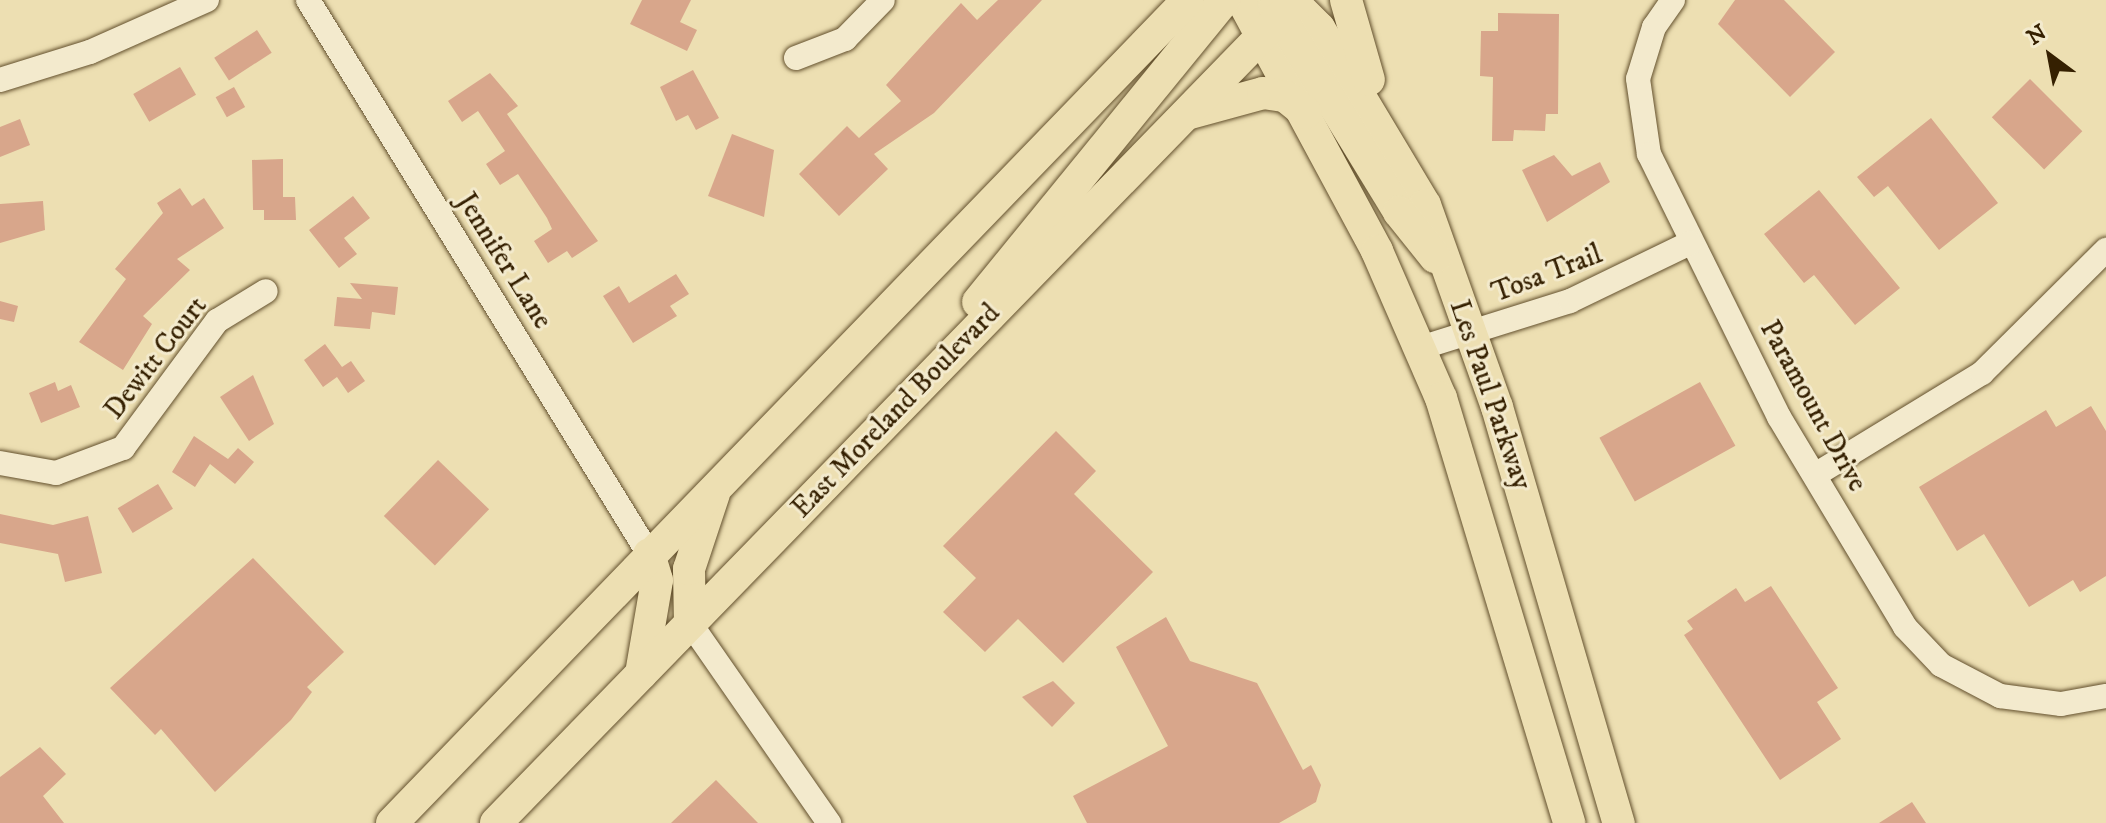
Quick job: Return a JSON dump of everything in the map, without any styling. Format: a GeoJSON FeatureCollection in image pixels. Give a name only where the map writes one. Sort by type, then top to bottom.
{"type":"FeatureCollection","features":[{"type":"Feature","properties":{"kind":"main road"},"geometry":{"type":"LineString","coordinates":[[392,823],[1188,0]]}},
{"type":"Feature","properties":{"kind":"main road"},"geometry":{"type":"LineString","coordinates":[[930,375],[1094,153],[1224,0]]}},
{"type":"Feature","properties":{"kind":"main road","name":"Les Paul Parkway"},"geometry":{"type":"LineString","coordinates":[[1242,0],[1280,8],[1319,28],[1397,149],[1472,335],[1619,823]]}},
{"type":"Feature","properties":{"kind":"main road"},"geometry":{"type":"LineString","coordinates":[[1346,0],[1353,41],[1397,149]]}},
{"type":"Feature","properties":{"kind":"main road"},"geometry":{"type":"LineString","coordinates":[[1280,8],[1399,212],[1449,275]]}},
{"type":"Feature","properties":{"kind":"main road","name":"East Moreland Boulevard"},"geometry":{"type":"LineString","coordinates":[[496,823],[1186,114],[1280,8]]}},
{"type":"Feature","properties":{"kind":"main road","name":"Les Paul Parkway"},"geometry":{"type":"LineString","coordinates":[[1280,8],[1306,113],[1420,348],[1504,594],[1569,823]]}},
{"type":"Feature","properties":{"kind":"main road"},"geometry":{"type":"LineString","coordinates":[[1186,114],[1263,93],[1285,96],[1306,113]]}},
{"type":"Feature","properties":{"kind":"main road"},"geometry":{"type":"LineString","coordinates":[[690,623],[689,569],[718,484]]}},
{"type":"Feature","properties":{"kind":"main road"},"geometry":{"type":"LineString","coordinates":[[641,674],[657,580],[649,554]]}},
{"type":"Feature","properties":{"kind":"main road"},"geometry":{"type":"LineString","coordinates":[[1504,594],[1528,634],[1574,794],[1619,823]]}},
{"type":"Feature","properties":{"kind":"street"},"geometry":{"type":"LineString","coordinates":[[0,80],[90,52],[207,0]]}},
{"type":"Feature","properties":{"kind":"street","name":"Jennifer Lane"},"geometry":{"type":"LineString","coordinates":[[308,0],[649,554]]}},
{"type":"Feature","properties":{"kind":"street"},"geometry":{"type":"LineString","coordinates":[[796,58],[845,39],[883,0]]}},
{"type":"Feature","properties":{"kind":"street","name":"Paramount Drive"},"geometry":{"type":"LineString","coordinates":[[1673,0],[1643,54],[1638,112],[1690,243],[1815,475],[1905,627],[1941,665],[2000,696],[2031,703],[2106,696]]}},
{"type":"Feature","properties":{"kind":"street","name":"Tosa Trail"},"geometry":{"type":"LineString","coordinates":[[1420,348],[1472,335],[1570,301],[1690,243]]}},
{"type":"Feature","properties":{"kind":"street"},"geometry":{"type":"LineString","coordinates":[[1815,475],[1982,373],[2106,250]]}},
{"type":"Feature","properties":{"kind":"street","name":"Dewitt Court"},"geometry":{"type":"LineString","coordinates":[[0,463],[56,473],[123,448],[217,321],[266,291]]}},
{"type":"Feature","properties":{"kind":"street"},"geometry":{"type":"LineString","coordinates":[[690,623],[829,823]]}},
{"type":"Feature","properties":{"kind":"building"},"geometry":{"type":"Polygon","coordinates":[[[642,0],[691,0],[680,22],[697,30],[687,51],[630,24],[642,0]]]}},
{"type":"Feature","properties":{"kind":"building"},"geometry":{"type":"Polygon","coordinates":[[[998,0],[1042,0],[934,113],[874,154],[888,169],[839,216],[799,174],[847,126],[859,138],[901,101],[886,85],[961,3],[977,20],[998,0]]]}},
{"type":"Feature","properties":{"kind":"building"},"geometry":{"type":"Polygon","coordinates":[[[1735,0],[1784,0],[1835,52],[1790,97],[1718,24],[1735,0]]]}},
{"type":"Feature","properties":{"kind":"building"},"geometry":{"type":"Polygon","coordinates":[[[1498,13],[1559,14],[1558,114],[1546,114],[1545,131],[1514,130],[1513,141],[1492,141],[1493,77],[1480,76],[1481,31],[1498,31],[1498,13]]]}},
{"type":"Feature","properties":{"kind":"building"},"geometry":{"type":"Polygon","coordinates":[[[257,30],[272,53],[229,80],[214,58],[257,30]]]}},
{"type":"Feature","properties":{"kind":"building"},"geometry":{"type":"Polygon","coordinates":[[[180,67],[196,95],[149,122],[133,94],[180,67]]]}},
{"type":"Feature","properties":{"kind":"building"},"geometry":{"type":"Polygon","coordinates":[[[693,70],[719,118],[696,130],[688,115],[676,121],[660,87],[693,70]]]}},
{"type":"Feature","properties":{"kind":"building"},"geometry":{"type":"Polygon","coordinates":[[[490,73],[518,106],[507,114],[598,241],[572,258],[567,251],[548,263],[534,241],[552,229],[547,218],[518,174],[500,185],[486,164],[505,151],[478,111],[462,122],[448,101],[490,73]]]}},
{"type":"Feature","properties":{"kind":"building"},"geometry":{"type":"Polygon","coordinates":[[[2030,79],[2082,131],[2044,170],[1992,117],[2030,79]]]}},
{"type":"Feature","properties":{"kind":"building"},"geometry":{"type":"Polygon","coordinates":[[[234,87],[245,107],[227,117],[216,97],[234,87]]]}},
{"type":"Feature","properties":{"kind":"building"},"geometry":{"type":"Polygon","coordinates":[[[1931,118],[1998,203],[1939,250],[1888,186],[1874,197],[1857,177],[1931,118]]]}},
{"type":"Feature","properties":{"kind":"building"},"geometry":{"type":"Polygon","coordinates":[[[20,119],[30,145],[0,157],[0,127],[20,119]]]}},
{"type":"Feature","properties":{"kind":"building"},"geometry":{"type":"Polygon","coordinates":[[[732,134],[774,150],[764,217],[708,196],[732,134]]]}},
{"type":"Feature","properties":{"kind":"building"},"geometry":{"type":"Polygon","coordinates":[[[1554,155],[1572,176],[1600,162],[1610,182],[1547,222],[1522,170],[1554,155]]]}},
{"type":"Feature","properties":{"kind":"building"},"geometry":{"type":"Polygon","coordinates":[[[283,159],[283,197],[295,197],[296,220],[264,220],[264,210],[253,210],[252,160],[283,159]]]}},
{"type":"Feature","properties":{"kind":"building"},"geometry":{"type":"Polygon","coordinates":[[[180,188],[192,206],[204,198],[224,228],[177,259],[190,270],[143,316],[152,324],[123,370],[79,342],[126,279],[115,269],[163,213],[157,203],[180,188]]]}},
{"type":"Feature","properties":{"kind":"building"},"geometry":{"type":"Polygon","coordinates":[[[1819,190],[1900,288],[1855,325],[1814,275],[1804,283],[1764,234],[1819,190]]]}},
{"type":"Feature","properties":{"kind":"building"},"geometry":{"type":"Polygon","coordinates":[[[353,196],[370,218],[344,238],[357,254],[339,268],[309,230],[353,196]]]}},
{"type":"Feature","properties":{"kind":"building"},"geometry":{"type":"Polygon","coordinates":[[[43,201],[45,230],[0,243],[0,204],[43,201]]]}},
{"type":"Feature","properties":{"kind":"building"},"geometry":{"type":"Polygon","coordinates":[[[676,274],[689,294],[670,306],[677,316],[633,343],[603,296],[619,286],[629,303],[676,274]]]}},
{"type":"Feature","properties":{"kind":"building"},"geometry":{"type":"Polygon","coordinates":[[[350,283],[398,287],[395,315],[372,312],[370,329],[334,326],[337,297],[362,299],[350,283]]]}},
{"type":"Feature","properties":{"kind":"building"},"geometry":{"type":"Polygon","coordinates":[[[0,301],[18,306],[14,322],[0,319],[0,301]]]}},
{"type":"Feature","properties":{"kind":"building"},"geometry":{"type":"Polygon","coordinates":[[[325,344],[342,367],[351,361],[365,381],[348,393],[337,377],[323,387],[304,360],[325,344]]]}},
{"type":"Feature","properties":{"kind":"building"},"geometry":{"type":"Polygon","coordinates":[[[253,375],[274,424],[249,441],[220,397],[253,375]]]}},
{"type":"Feature","properties":{"kind":"building"},"geometry":{"type":"Polygon","coordinates":[[[55,382],[58,391],[71,385],[80,407],[41,423],[29,393],[55,382]]]}},
{"type":"Feature","properties":{"kind":"building"},"geometry":{"type":"Polygon","coordinates":[[[1700,382],[1735,446],[1635,502],[1599,438],[1700,382]]]}},
{"type":"Feature","properties":{"kind":"building"},"geometry":{"type":"Polygon","coordinates":[[[2091,406],[2106,431],[2106,576],[2080,592],[2073,580],[2029,607],[1984,534],[1957,551],[1919,487],[2046,410],[2056,427],[2091,406]]]}},
{"type":"Feature","properties":{"kind":"building"},"geometry":{"type":"Polygon","coordinates":[[[1056,431],[1096,471],[1074,494],[1153,572],[1063,663],[1018,619],[985,652],[943,612],[976,578],[943,546],[1056,431]]]}},
{"type":"Feature","properties":{"kind":"building"},"geometry":{"type":"Polygon","coordinates":[[[194,436],[228,459],[238,448],[254,462],[235,484],[210,464],[195,487],[172,472],[194,436]]]}},
{"type":"Feature","properties":{"kind":"building"},"geometry":{"type":"Polygon","coordinates":[[[438,460],[489,509],[435,565],[384,516],[438,460]]]}},
{"type":"Feature","properties":{"kind":"building"},"geometry":{"type":"Polygon","coordinates":[[[158,484],[173,509],[133,533],[118,508],[158,484]]]}},
{"type":"Feature","properties":{"kind":"building"},"geometry":{"type":"Polygon","coordinates":[[[0,514],[53,525],[88,516],[102,573],[65,582],[58,554],[0,543],[0,514]]]}},
{"type":"Feature","properties":{"kind":"building"},"geometry":{"type":"Polygon","coordinates":[[[253,558],[344,652],[307,687],[312,692],[291,720],[215,792],[161,729],[155,735],[110,688],[253,558]]]}},
{"type":"Feature","properties":{"kind":"building"},"geometry":{"type":"Polygon","coordinates":[[[1771,586],[1838,688],[1817,702],[1841,739],[1780,780],[1684,635],[1693,629],[1687,621],[1736,588],[1745,602],[1771,586]]]}},
{"type":"Feature","properties":{"kind":"building"},"geometry":{"type":"Polygon","coordinates":[[[1166,617],[1190,661],[1257,683],[1303,770],[1311,765],[1321,785],[1316,802],[1279,823],[1087,823],[1073,796],[1168,746],[1116,647],[1166,617]]]}},
{"type":"Feature","properties":{"kind":"building"},"geometry":{"type":"Polygon","coordinates":[[[1053,681],[1075,703],[1052,727],[1022,697],[1053,681]]]}},
{"type":"Feature","properties":{"kind":"building"},"geometry":{"type":"Polygon","coordinates":[[[40,747],[66,774],[43,796],[64,823],[0,823],[0,777],[40,747]]]}},
{"type":"Feature","properties":{"kind":"building"},"geometry":{"type":"Polygon","coordinates":[[[716,780],[758,823],[671,823],[716,780]]]}},
{"type":"Feature","properties":{"kind":"building"},"geometry":{"type":"Polygon","coordinates":[[[1912,802],[1926,823],[1879,823],[1912,802]]]}}]}
